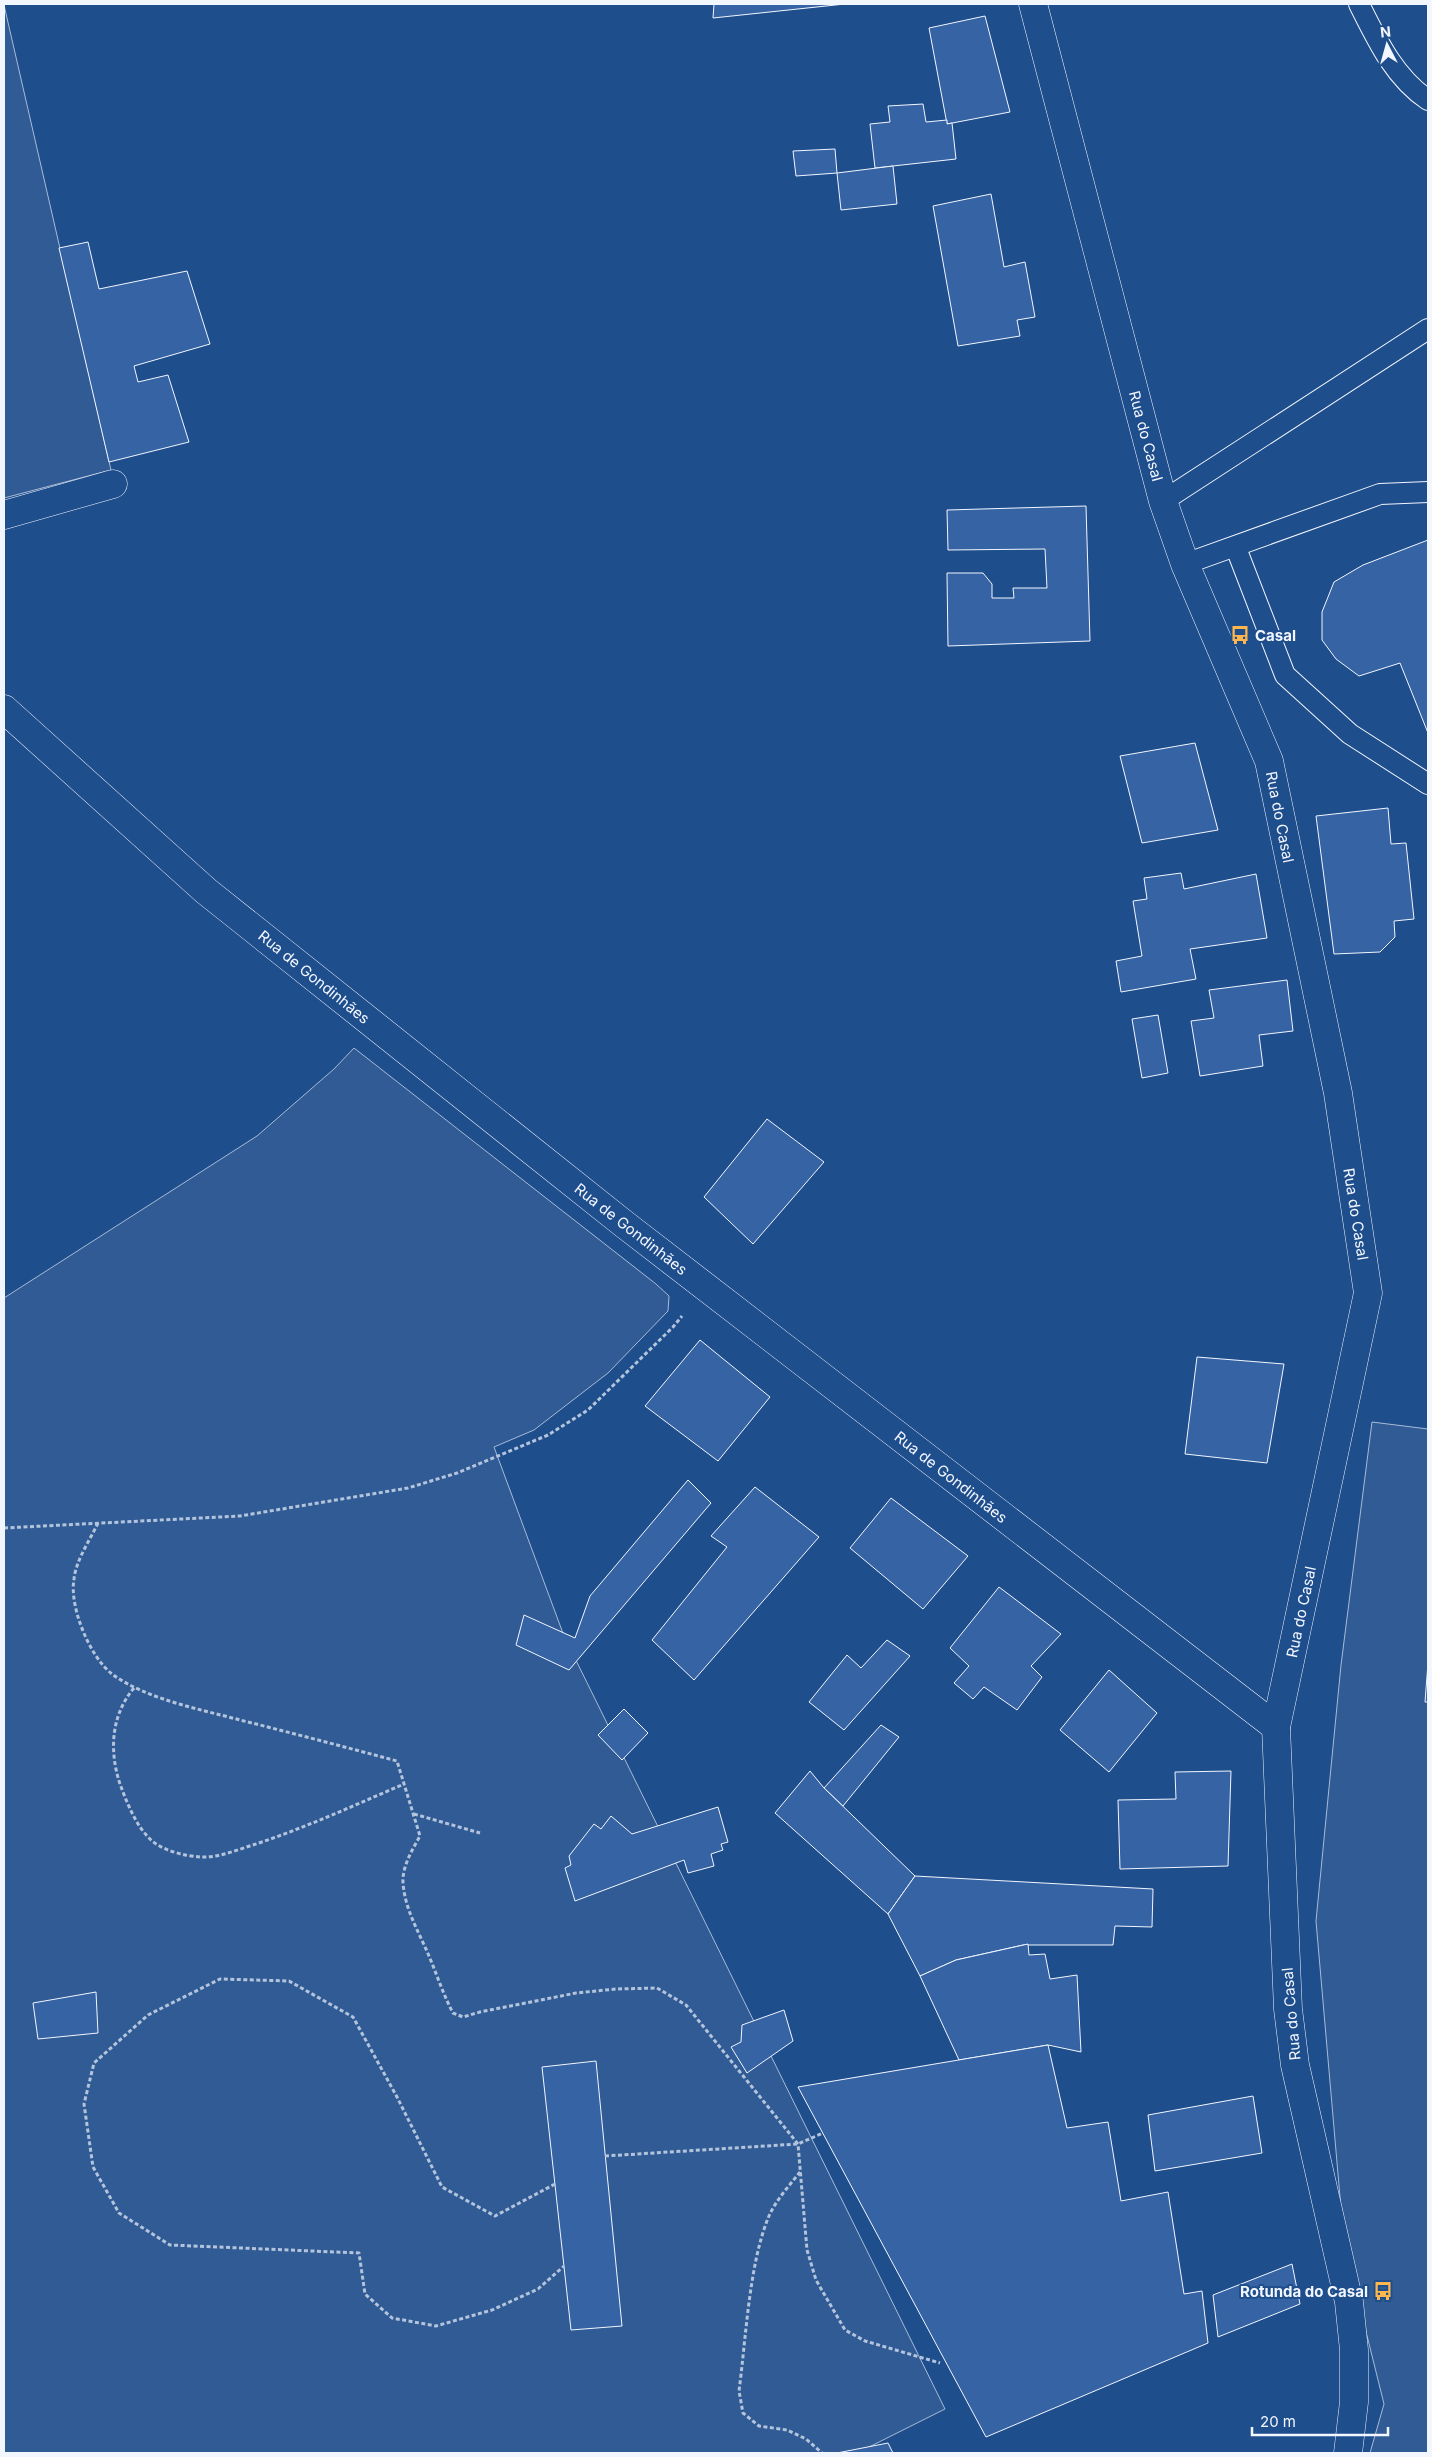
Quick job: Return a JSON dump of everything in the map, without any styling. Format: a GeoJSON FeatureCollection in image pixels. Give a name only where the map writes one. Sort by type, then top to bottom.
{"type":"FeatureCollection","features":[{"type":"Feature","properties":{"kind":"street","name":"Rua do Casal"},"geometry":{"type":"LineString","coordinates":[[1033,4],[1163,501],[1185,564],[1269,761],[1338,1093],[1368,1293],[1276,1727],[1288,2009],[1297,2074],[1350,2302],[1354,2350],[1354,2402],[1348,2453]]}},
{"type":"Feature","properties":{"kind":"street"},"geometry":{"type":"LineString","coordinates":[[4,515],[113,484]]}},
{"type":"Feature","properties":{"kind":"street","name":"Rua de Gondinhães"},"geometry":{"type":"LineString","coordinates":[[4,709],[206,891],[704,1287],[1276,1727]]}},
{"type":"Feature","properties":{"kind":"lane"},"geometry":{"type":"LineString","coordinates":[[1359,4],[1394,68],[1416,91],[1428,100]]}},
{"type":"Feature","properties":{"kind":"lane"},"geometry":{"type":"LineString","coordinates":[[1163,501],[1428,329]]}},
{"type":"Feature","properties":{"kind":"lane"},"geometry":{"type":"LineString","coordinates":[[1185,564],[1236,548],[1380,494],[1428,492]]}},
{"type":"Feature","properties":{"kind":"lane"},"geometry":{"type":"LineString","coordinates":[[1236,548],[1286,675],[1350,734],[1428,784]]}},
{"type":"Feature","properties":{"kind":"path"},"geometry":{"type":"LineString","coordinates":[[4,1528],[240,1516],[408,1488],[457,1473],[548,1435],[588,1410],[673,1327],[704,1287]]}},
{"type":"Feature","properties":{"kind":"path"},"geometry":{"type":"LineString","coordinates":[[98,1523],[74,1578],[74,1597],[82,1628],[97,1660],[112,1674],[134,1688],[191,1707],[397,1761],[420,1836],[408,1859],[403,1882],[412,1919],[429,1957],[439,1986],[453,2013],[463,2018],[480,2012],[576,1993],[657,1988],[686,2005],[798,2144],[807,2250],[816,2280],[844,2330],[865,2341],[940,2363]]}},
{"type":"Feature","properties":{"kind":"path"},"geometry":{"type":"LineString","coordinates":[[134,1688],[124,1700],[114,1732],[113,1750],[116,1770],[126,1800],[140,1827],[152,1841],[171,1852],[201,1857],[230,1852],[307,1825],[404,1784]]}},
{"type":"Feature","properties":{"kind":"path"},"geometry":{"type":"LineString","coordinates":[[413,1814],[480,1833]]}},
{"type":"Feature","properties":{"kind":"path"},"geometry":{"type":"LineString","coordinates":[[555,2184],[495,2216],[442,2187],[410,2120],[353,2017],[289,1981],[220,1979],[148,2015],[94,2063],[84,2104],[93,2168],[119,2213],[170,2244],[359,2253],[365,2294],[392,2318],[436,2326],[492,2310],[538,2289],[564,2266]]}},
{"type":"Feature","properties":{"kind":"path"},"geometry":{"type":"LineString","coordinates":[[605,2156],[798,2144],[823,2133]]}},
{"type":"Feature","properties":{"kind":"path"},"geometry":{"type":"LineString","coordinates":[[800,2172],[782,2194],[770,2215],[760,2244],[739,2391],[743,2413],[758,2426],[786,2430],[806,2439],[822,2453]]}},
{"type":"Feature","properties":{"kind":"shaded area"},"geometry":{"type":"Polygon","coordinates":[[[4,5],[111,470],[4,498],[4,5]]]}},
{"type":"Feature","properties":{"kind":"shaded area"},"geometry":{"type":"Polygon","coordinates":[[[354,1048],[669,1296],[668,1311],[608,1373],[534,1430],[494,1447],[564,1636],[945,2409],[857,2453],[4,2453],[4,1298],[257,1136],[334,1069],[354,1048]]]}},
{"type":"Feature","properties":{"kind":"shaded area"},"geometry":{"type":"Polygon","coordinates":[[[1372,1422],[1428,1429],[1428,2453],[1370,2453],[1384,2404],[1344,2243],[1316,1921],[1341,1665],[1372,1422]]]}},
{"type":"Feature","properties":{"kind":"building"},"geometry":{"type":"Polygon","coordinates":[[[714,4],[845,4],[713,18],[714,4]]]}},
{"type":"Feature","properties":{"kind":"building"},"geometry":{"type":"Polygon","coordinates":[[[985,16],[1010,112],[947,124],[929,28],[985,16]]]}},
{"type":"Feature","properties":{"kind":"building"},"geometry":{"type":"Polygon","coordinates":[[[923,104],[926,122],[947,120],[947,124],[952,123],[956,159],[875,168],[870,124],[890,122],[888,106],[923,104]]]}},
{"type":"Feature","properties":{"kind":"building"},"geometry":{"type":"Polygon","coordinates":[[[835,149],[837,173],[796,176],[793,151],[835,149]]]}},
{"type":"Feature","properties":{"kind":"building"},"geometry":{"type":"Polygon","coordinates":[[[893,166],[897,204],[841,210],[837,173],[893,166]]]}},
{"type":"Feature","properties":{"kind":"building"},"geometry":{"type":"Polygon","coordinates":[[[991,194],[1004,267],[1025,262],[1035,317],[1017,320],[1020,336],[958,346],[933,206],[991,194]]]}},
{"type":"Feature","properties":{"kind":"building"},"geometry":{"type":"Polygon","coordinates":[[[88,242],[99,289],[187,271],[210,344],[134,366],[138,382],[168,375],[189,442],[109,462],[59,248],[88,242]]]}},
{"type":"Feature","properties":{"kind":"building"},"geometry":{"type":"Polygon","coordinates":[[[1086,506],[1090,641],[948,646],[947,573],[983,573],[992,584],[992,598],[1014,598],[1013,588],[1047,588],[1045,549],[948,550],[947,510],[1086,506]]]}},
{"type":"Feature","properties":{"kind":"building"},"geometry":{"type":"Polygon","coordinates":[[[1428,540],[1428,733],[1400,663],[1359,676],[1336,659],[1322,640],[1322,612],[1334,582],[1363,565],[1428,540]]]}},
{"type":"Feature","properties":{"kind":"building"},"geometry":{"type":"Polygon","coordinates":[[[1195,743],[1218,830],[1142,843],[1120,756],[1195,743]]]}},
{"type":"Feature","properties":{"kind":"building"},"geometry":{"type":"Polygon","coordinates":[[[1388,808],[1391,844],[1406,843],[1414,919],[1394,921],[1395,937],[1380,952],[1334,954],[1316,816],[1388,808]]]}},
{"type":"Feature","properties":{"kind":"building"},"geometry":{"type":"Polygon","coordinates":[[[1181,873],[1184,889],[1256,874],[1267,938],[1190,949],[1196,979],[1121,992],[1116,961],[1142,956],[1133,901],[1147,899],[1144,878],[1181,873]]]}},
{"type":"Feature","properties":{"kind":"building"},"geometry":{"type":"Polygon","coordinates":[[[1287,980],[1293,1031],[1259,1035],[1263,1066],[1200,1076],[1191,1021],[1214,1018],[1209,990],[1287,980]]]}},
{"type":"Feature","properties":{"kind":"building"},"geometry":{"type":"Polygon","coordinates":[[[1158,1015],[1168,1073],[1142,1078],[1132,1019],[1158,1015]]]}},
{"type":"Feature","properties":{"kind":"building"},"geometry":{"type":"Polygon","coordinates":[[[767,1119],[824,1162],[753,1244],[704,1197],[767,1119]]]}},
{"type":"Feature","properties":{"kind":"building"},"geometry":{"type":"Polygon","coordinates":[[[700,1340],[770,1397],[718,1461],[645,1406],[700,1340]]]}},
{"type":"Feature","properties":{"kind":"building"},"geometry":{"type":"Polygon","coordinates":[[[1197,1357],[1284,1364],[1267,1463],[1185,1454],[1197,1357]]]}},
{"type":"Feature","properties":{"kind":"building"},"geometry":{"type":"Polygon","coordinates":[[[688,1480],[711,1503],[569,1670],[516,1645],[524,1615],[575,1638],[590,1596],[688,1480]]]}},
{"type":"Feature","properties":{"kind":"building"},"geometry":{"type":"Polygon","coordinates":[[[755,1487],[819,1537],[694,1680],[652,1640],[727,1547],[711,1536],[755,1487]]]}},
{"type":"Feature","properties":{"kind":"building"},"geometry":{"type":"Polygon","coordinates":[[[891,1498],[968,1556],[923,1609],[850,1548],[891,1498]]]}},
{"type":"Feature","properties":{"kind":"building"},"geometry":{"type":"Polygon","coordinates":[[[999,1587],[1061,1634],[1031,1666],[1042,1677],[1017,1710],[984,1687],[973,1699],[954,1683],[969,1666],[950,1648],[999,1587]]]}},
{"type":"Feature","properties":{"kind":"building"},"geometry":{"type":"Polygon","coordinates":[[[887,1640],[910,1656],[844,1730],[809,1702],[847,1655],[861,1668],[887,1640]]]}},
{"type":"Feature","properties":{"kind":"building"},"geometry":{"type":"Polygon","coordinates":[[[1428,1663],[1428,1702],[1425,1702],[1428,1663]]]}},
{"type":"Feature","properties":{"kind":"building"},"geometry":{"type":"Polygon","coordinates":[[[1109,1670],[1157,1713],[1109,1772],[1060,1730],[1109,1670]]]}},
{"type":"Feature","properties":{"kind":"building"},"geometry":{"type":"Polygon","coordinates":[[[624,1709],[648,1733],[622,1760],[598,1735],[624,1709]]]}},
{"type":"Feature","properties":{"kind":"building"},"geometry":{"type":"Polygon","coordinates":[[[881,1725],[899,1737],[843,1806],[824,1788],[881,1725]]]}},
{"type":"Feature","properties":{"kind":"building"},"geometry":{"type":"Polygon","coordinates":[[[810,1771],[824,1788],[915,1876],[888,1914],[775,1813],[810,1771]]]}},
{"type":"Feature","properties":{"kind":"building"},"geometry":{"type":"Polygon","coordinates":[[[1231,1771],[1228,1866],[1120,1869],[1118,1800],[1176,1799],[1175,1772],[1231,1771]]]}},
{"type":"Feature","properties":{"kind":"building"},"geometry":{"type":"Polygon","coordinates":[[[718,1807],[728,1842],[721,1844],[723,1850],[711,1854],[714,1866],[688,1873],[684,1860],[575,1901],[565,1868],[571,1865],[569,1856],[594,1824],[601,1829],[611,1816],[632,1834],[718,1807]]]}},
{"type":"Feature","properties":{"kind":"building"},"geometry":{"type":"Polygon","coordinates":[[[915,1876],[1153,1889],[1152,1927],[1115,1926],[1113,1945],[1023,1945],[956,1960],[920,1976],[888,1914],[915,1876]]]}},
{"type":"Feature","properties":{"kind":"building"},"geometry":{"type":"Polygon","coordinates":[[[1028,1944],[1029,1955],[1045,1954],[1050,1979],[1077,1975],[1081,2052],[1048,2045],[959,2060],[920,1976],[956,1960],[1028,1944]]]}},
{"type":"Feature","properties":{"kind":"building"},"geometry":{"type":"Polygon","coordinates":[[[96,1992],[98,2033],[38,2039],[33,2003],[96,1992]]]}},
{"type":"Feature","properties":{"kind":"building"},"geometry":{"type":"Polygon","coordinates":[[[784,2010],[793,2041],[747,2073],[731,2047],[741,2042],[742,2025],[784,2010]]]}},
{"type":"Feature","properties":{"kind":"building"},"geometry":{"type":"Polygon","coordinates":[[[1048,2045],[1067,2128],[1108,2122],[1121,2201],[1168,2192],[1184,2294],[1202,2291],[1208,2343],[986,2437],[798,2087],[1048,2045]]]}},
{"type":"Feature","properties":{"kind":"building"},"geometry":{"type":"Polygon","coordinates":[[[596,2061],[622,2326],[571,2330],[542,2067],[596,2061]]]}},
{"type":"Feature","properties":{"kind":"building"},"geometry":{"type":"Polygon","coordinates":[[[1253,2096],[1262,2153],[1155,2171],[1148,2115],[1253,2096]]]}},
{"type":"Feature","properties":{"kind":"building"},"geometry":{"type":"Polygon","coordinates":[[[1292,2264],[1300,2304],[1218,2337],[1213,2295],[1292,2264]]]}},
{"type":"Feature","properties":{"kind":"building"},"geometry":{"type":"Polygon","coordinates":[[[888,2443],[893,2453],[837,2453],[888,2443]]]}},
{"type":"Feature","properties":{"kind":"place","name":"Casal"},"geometry":{"type":"Point","coordinates":[1240,635]}},
{"type":"Feature","properties":{"kind":"place","name":"Rotunda do Casal"},"geometry":{"type":"Point","coordinates":[1383,2291]}}]}
